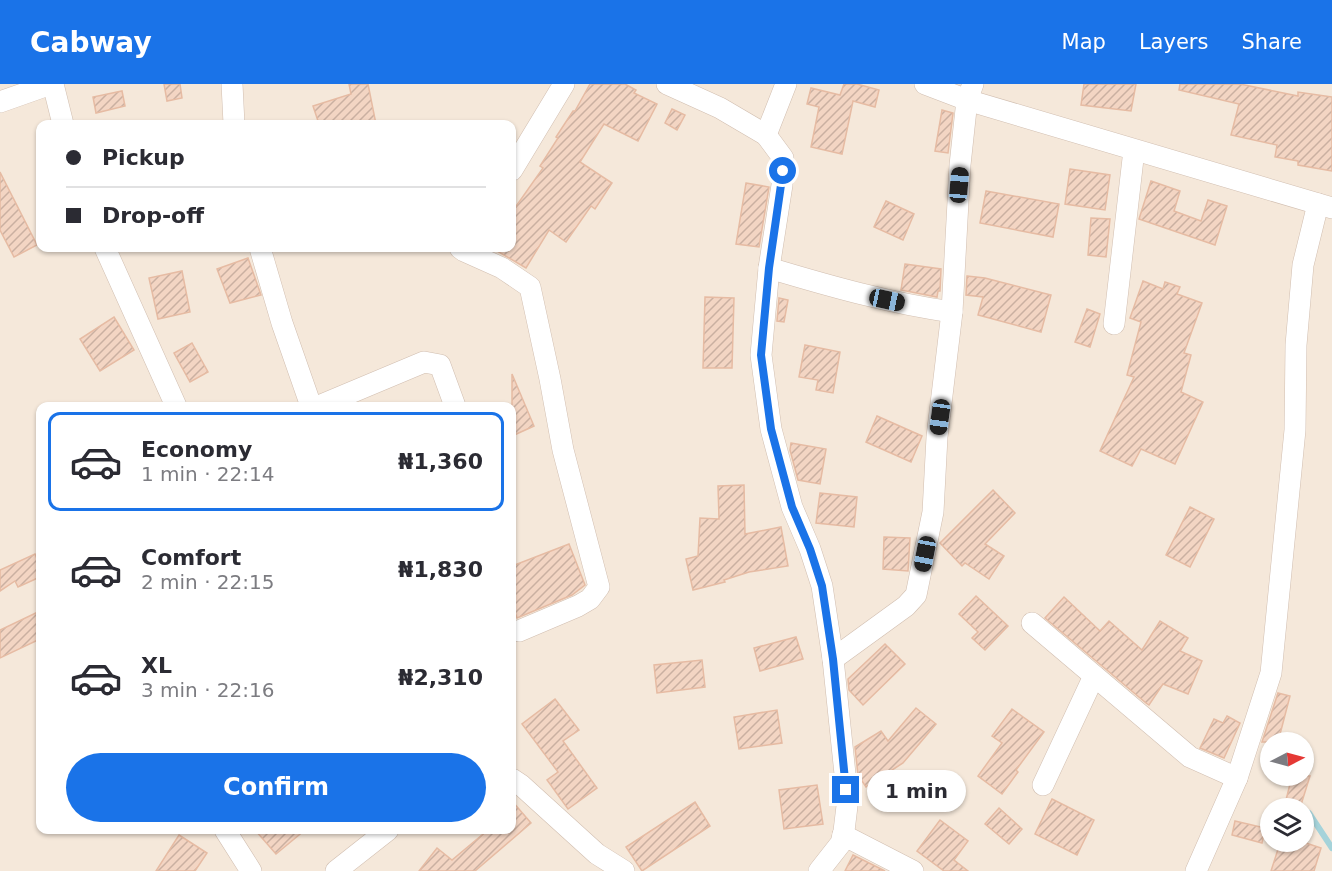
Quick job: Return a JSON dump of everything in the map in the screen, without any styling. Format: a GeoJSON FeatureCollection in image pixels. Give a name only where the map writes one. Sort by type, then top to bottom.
{"type":"FeatureCollection","features":[{"type":"Feature","properties":{"kind":"street"},"geometry":{"type":"LineString","coordinates":[[0,102],[52,84],[62,120]]}},
{"type":"Feature","properties":{"kind":"street"},"geometry":{"type":"LineString","coordinates":[[232,84],[234,120]]}},
{"type":"Feature","properties":{"kind":"street"},"geometry":{"type":"LineString","coordinates":[[516,163],[564,84]]}},
{"type":"Feature","properties":{"kind":"street"},"geometry":{"type":"LineString","coordinates":[[667,84],[720,108],[766,135],[783,158],[782,185],[769,268],[761,355],[771,429],[792,507],[810,549],[822,586],[833,659],[847,806],[841,843],[819,871]]}},
{"type":"Feature","properties":{"kind":"street"},"geometry":{"type":"LineString","coordinates":[[766,135],[786,84]]}},
{"type":"Feature","properties":{"kind":"street"},"geometry":{"type":"LineString","coordinates":[[925,84],[970,92],[1134,150],[1325,206],[1303,265],[1296,345],[1294,430],[1270,673],[1237,778],[1196,871]]}},
{"type":"Feature","properties":{"kind":"street"},"geometry":{"type":"LineString","coordinates":[[833,659],[906,606],[916,596],[933,512],[938,437],[952,312],[957,205],[970,92]]}},
{"type":"Feature","properties":{"kind":"street"},"geometry":{"type":"LineString","coordinates":[[1114,324],[1134,150]]}},
{"type":"Feature","properties":{"kind":"street"},"geometry":{"type":"LineString","coordinates":[[107,252],[174,402]]}},
{"type":"Feature","properties":{"kind":"street"},"geometry":{"type":"LineString","coordinates":[[261,252],[282,323],[310,402]]}},
{"type":"Feature","properties":{"kind":"street"},"geometry":{"type":"LineString","coordinates":[[466,252],[502,268],[530,287],[563,450],[599,587],[590,599],[578,606],[519,631]]}},
{"type":"Feature","properties":{"kind":"street"},"geometry":{"type":"LineString","coordinates":[[769,268],[848,292],[952,312]]}},
{"type":"Feature","properties":{"kind":"street"},"geometry":{"type":"LineString","coordinates":[[329,402],[424,362],[440,365],[454,402]]}},
{"type":"Feature","properties":{"kind":"street"},"geometry":{"type":"LineString","coordinates":[[1032,623],[1190,757],[1237,778]]}},
{"type":"Feature","properties":{"kind":"street"},"geometry":{"type":"LineString","coordinates":[[1043,785],[1094,676]]}},
{"type":"Feature","properties":{"kind":"street"},"geometry":{"type":"LineString","coordinates":[[516,782],[597,854],[624,871]]}},
{"type":"Feature","properties":{"kind":"street"},"geometry":{"type":"LineString","coordinates":[[228,834],[251,871]]}},
{"type":"Feature","properties":{"kind":"street"},"geometry":{"type":"LineString","coordinates":[[336,871],[383,834]]}},
{"type":"Feature","properties":{"kind":"street"},"geometry":{"type":"LineString","coordinates":[[843,835],[913,871]]}},
{"type":"Feature","properties":{"kind":"shaded area"},"geometry":{"type":"Polygon","coordinates":[[[0,84],[1332,84],[1332,871],[0,871],[0,84]]]}},
{"type":"Feature","properties":{"kind":"building"},"geometry":{"type":"Polygon","coordinates":[[[164,84],[180,84],[182,98],[167,101],[164,84]]]}},
{"type":"Feature","properties":{"kind":"building"},"geometry":{"type":"Polygon","coordinates":[[[349,84],[368,84],[375,120],[318,120],[313,106],[351,94],[349,84]]]}},
{"type":"Feature","properties":{"kind":"building"},"geometry":{"type":"Polygon","coordinates":[[[590,84],[625,84],[636,90],[634,93],[657,104],[638,141],[604,124],[580,162],[612,183],[595,209],[591,206],[566,242],[549,230],[526,268],[499,252],[516,252],[516,206],[543,168],[540,166],[558,138],[556,137],[575,111],[590,84]]]}},
{"type":"Feature","properties":{"kind":"building"},"geometry":{"type":"Polygon","coordinates":[[[844,84],[857,84],[879,90],[875,107],[853,101],[842,154],[811,147],[819,107],[807,104],[811,88],[840,95],[844,84]]]}},
{"type":"Feature","properties":{"kind":"building"},"geometry":{"type":"Polygon","coordinates":[[[1084,84],[1136,84],[1131,111],[1081,105],[1084,84]]]}},
{"type":"Feature","properties":{"kind":"building"},"geometry":{"type":"Polygon","coordinates":[[[1180,84],[1240,84],[1298,96],[1298,92],[1332,97],[1332,171],[1298,165],[1298,161],[1275,157],[1277,145],[1231,135],[1239,104],[1179,90],[1180,84]]]}},
{"type":"Feature","properties":{"kind":"building"},"geometry":{"type":"Polygon","coordinates":[[[122,91],[125,106],[96,113],[93,97],[122,91]]]}},
{"type":"Feature","properties":{"kind":"building"},"geometry":{"type":"Polygon","coordinates":[[[672,109],[685,115],[677,130],[665,123],[672,109]]]}},
{"type":"Feature","properties":{"kind":"building"},"geometry":{"type":"Polygon","coordinates":[[[942,110],[953,113],[948,153],[935,151],[942,110]]]}},
{"type":"Feature","properties":{"kind":"building"},"geometry":{"type":"Polygon","coordinates":[[[1070,169],[1110,175],[1105,210],[1065,204],[1070,169]]]}},
{"type":"Feature","properties":{"kind":"building"},"geometry":{"type":"Polygon","coordinates":[[[0,172],[36,246],[14,257],[0,230],[0,172]]]}},
{"type":"Feature","properties":{"kind":"building"},"geometry":{"type":"Polygon","coordinates":[[[1151,181],[1180,191],[1174,211],[1201,221],[1208,200],[1227,206],[1215,245],[1139,219],[1151,181]]]}},
{"type":"Feature","properties":{"kind":"building"},"geometry":{"type":"Polygon","coordinates":[[[746,183],[769,187],[759,247],[736,244],[746,183]]]}},
{"type":"Feature","properties":{"kind":"building"},"geometry":{"type":"Polygon","coordinates":[[[986,191],[1059,204],[1053,237],[980,223],[986,191]]]}},
{"type":"Feature","properties":{"kind":"building"},"geometry":{"type":"Polygon","coordinates":[[[886,201],[914,214],[903,240],[874,227],[886,201]]]}},
{"type":"Feature","properties":{"kind":"building"},"geometry":{"type":"Polygon","coordinates":[[[1091,218],[1110,219],[1106,257],[1088,255],[1091,218]]]}},
{"type":"Feature","properties":{"kind":"building"},"geometry":{"type":"Polygon","coordinates":[[[248,258],[261,295],[230,303],[217,269],[248,258]]]}},
{"type":"Feature","properties":{"kind":"building"},"geometry":{"type":"Polygon","coordinates":[[[905,264],[941,269],[940,291],[937,297],[901,290],[905,264]]]}},
{"type":"Feature","properties":{"kind":"building"},"geometry":{"type":"Polygon","coordinates":[[[182,271],[190,312],[158,319],[149,278],[182,271]]]}},
{"type":"Feature","properties":{"kind":"building"},"geometry":{"type":"Polygon","coordinates":[[[967,276],[985,278],[1051,295],[1041,332],[978,315],[983,297],[966,295],[967,276]]]}},
{"type":"Feature","properties":{"kind":"building"},"geometry":{"type":"Polygon","coordinates":[[[1143,281],[1163,289],[1165,282],[1180,287],[1177,294],[1202,303],[1184,353],[1191,355],[1181,392],[1203,402],[1175,464],[1141,449],[1132,466],[1100,451],[1134,377],[1127,375],[1141,322],[1130,318],[1143,281]]]}},
{"type":"Feature","properties":{"kind":"building"},"geometry":{"type":"Polygon","coordinates":[[[705,297],[734,298],[732,368],[703,368],[705,297]]]}},
{"type":"Feature","properties":{"kind":"building"},"geometry":{"type":"Polygon","coordinates":[[[779,298],[788,300],[784,322],[777,321],[779,298]]]}},
{"type":"Feature","properties":{"kind":"building"},"geometry":{"type":"Polygon","coordinates":[[[1087,309],[1100,314],[1090,347],[1075,342],[1087,309]]]}},
{"type":"Feature","properties":{"kind":"building"},"geometry":{"type":"Polygon","coordinates":[[[114,317],[134,350],[100,371],[80,339],[114,317]]]}},
{"type":"Feature","properties":{"kind":"building"},"geometry":{"type":"Polygon","coordinates":[[[192,343],[208,372],[190,382],[174,353],[192,343]]]}},
{"type":"Feature","properties":{"kind":"building"},"geometry":{"type":"Polygon","coordinates":[[[805,345],[840,352],[833,393],[816,390],[818,380],[799,377],[805,345]]]}},
{"type":"Feature","properties":{"kind":"building"},"geometry":{"type":"Polygon","coordinates":[[[512,374],[534,426],[516,434],[516,402],[512,402],[512,374]]]}},
{"type":"Feature","properties":{"kind":"building"},"geometry":{"type":"Polygon","coordinates":[[[877,416],[922,436],[911,462],[866,442],[877,416]]]}},
{"type":"Feature","properties":{"kind":"building"},"geometry":{"type":"Polygon","coordinates":[[[791,443],[826,449],[820,484],[798,480],[790,450],[791,443]]]}},
{"type":"Feature","properties":{"kind":"building"},"geometry":{"type":"Polygon","coordinates":[[[744,485],[745,534],[781,527],[788,566],[749,572],[724,580],[725,582],[693,590],[686,559],[698,556],[700,518],[719,519],[718,486],[744,485]]]}},
{"type":"Feature","properties":{"kind":"building"},"geometry":{"type":"Polygon","coordinates":[[[993,490],[1015,513],[985,544],[1004,556],[989,579],[965,563],[962,566],[940,543],[993,490]]]}},
{"type":"Feature","properties":{"kind":"building"},"geometry":{"type":"Polygon","coordinates":[[[820,493],[857,497],[854,527],[816,523],[820,493]]]}},
{"type":"Feature","properties":{"kind":"building"},"geometry":{"type":"Polygon","coordinates":[[[1190,507],[1214,519],[1190,567],[1166,555],[1190,507]]]}},
{"type":"Feature","properties":{"kind":"building"},"geometry":{"type":"Polygon","coordinates":[[[884,537],[910,538],[908,571],[883,569],[884,537]]]}},
{"type":"Feature","properties":{"kind":"building"},"geometry":{"type":"Polygon","coordinates":[[[569,544],[585,585],[572,595],[517,618],[516,564],[569,544]]]}},
{"type":"Feature","properties":{"kind":"building"},"geometry":{"type":"Polygon","coordinates":[[[35,554],[36,579],[18,587],[15,581],[0,591],[0,570],[35,554]]]}},
{"type":"Feature","properties":{"kind":"building"},"geometry":{"type":"Polygon","coordinates":[[[976,596],[1008,626],[985,650],[972,638],[978,632],[959,614],[976,596]]]}},
{"type":"Feature","properties":{"kind":"building"},"geometry":{"type":"Polygon","coordinates":[[[1064,597],[1100,631],[1109,621],[1142,650],[1160,621],[1188,638],[1180,651],[1202,661],[1188,694],[1163,684],[1149,705],[1146,703],[1045,618],[1064,597]]]}},
{"type":"Feature","properties":{"kind":"building"},"geometry":{"type":"Polygon","coordinates":[[[36,613],[36,641],[0,658],[0,630],[36,613]]]}},
{"type":"Feature","properties":{"kind":"building"},"geometry":{"type":"Polygon","coordinates":[[[796,637],[803,659],[760,671],[754,648],[796,637]]]}},
{"type":"Feature","properties":{"kind":"building"},"geometry":{"type":"Polygon","coordinates":[[[885,644],[905,664],[863,705],[849,690],[848,679],[885,644]]]}},
{"type":"Feature","properties":{"kind":"building"},"geometry":{"type":"Polygon","coordinates":[[[702,660],[705,687],[657,693],[654,665],[702,660]]]}},
{"type":"Feature","properties":{"kind":"building"},"geometry":{"type":"Polygon","coordinates":[[[1278,693],[1290,696],[1281,732],[1265,732],[1278,693]]]}},
{"type":"Feature","properties":{"kind":"building"},"geometry":{"type":"Polygon","coordinates":[[[555,699],[579,730],[563,741],[597,788],[568,809],[547,780],[558,772],[522,724],[555,699]]]}},
{"type":"Feature","properties":{"kind":"building"},"geometry":{"type":"Polygon","coordinates":[[[916,708],[936,724],[903,763],[866,787],[858,775],[855,747],[881,731],[888,741],[916,708]]]}},
{"type":"Feature","properties":{"kind":"building"},"geometry":{"type":"Polygon","coordinates":[[[1012,709],[1044,732],[1016,770],[1018,772],[1002,794],[978,776],[1002,743],[992,736],[1012,709]]]}},
{"type":"Feature","properties":{"kind":"building"},"geometry":{"type":"Polygon","coordinates":[[[777,710],[782,743],[739,749],[734,717],[777,710]]]}},
{"type":"Feature","properties":{"kind":"building"},"geometry":{"type":"Polygon","coordinates":[[[1227,716],[1240,723],[1224,758],[1200,748],[1214,719],[1223,723],[1227,716]]]}},
{"type":"Feature","properties":{"kind":"building"},"geometry":{"type":"Polygon","coordinates":[[[817,785],[823,824],[784,829],[779,790],[817,785]]]}},
{"type":"Feature","properties":{"kind":"building"},"geometry":{"type":"Polygon","coordinates":[[[1290,786],[1307,786],[1303,798],[1286,798],[1290,786]]]}},
{"type":"Feature","properties":{"kind":"building"},"geometry":{"type":"Polygon","coordinates":[[[1052,799],[1094,820],[1077,855],[1035,834],[1052,799]]]}},
{"type":"Feature","properties":{"kind":"building"},"geometry":{"type":"Polygon","coordinates":[[[695,802],[710,826],[642,871],[626,847],[695,802]]]}},
{"type":"Feature","properties":{"kind":"building"},"geometry":{"type":"Polygon","coordinates":[[[516,806],[531,823],[475,871],[419,871],[437,848],[452,860],[483,834],[516,834],[516,806]]]}},
{"type":"Feature","properties":{"kind":"building"},"geometry":{"type":"Polygon","coordinates":[[[999,808],[1022,829],[1009,844],[985,824],[999,808]]]}},
{"type":"Feature","properties":{"kind":"building"},"geometry":{"type":"Polygon","coordinates":[[[940,820],[968,841],[954,860],[968,871],[944,871],[917,851],[940,820]]]}},
{"type":"Feature","properties":{"kind":"building"},"geometry":{"type":"Polygon","coordinates":[[[1235,821],[1260,827],[1260,842],[1232,835],[1235,821]]]}},
{"type":"Feature","properties":{"kind":"building"},"geometry":{"type":"Polygon","coordinates":[[[258,834],[300,834],[276,854],[258,834]]]}},
{"type":"Feature","properties":{"kind":"building"},"geometry":{"type":"Polygon","coordinates":[[[179,835],[207,853],[195,871],[156,871],[179,835]]]}},
{"type":"Feature","properties":{"kind":"building"},"geometry":{"type":"Polygon","coordinates":[[[1314,846],[1321,848],[1314,871],[1271,871],[1277,852],[1314,852],[1314,846]]]}},
{"type":"Feature","properties":{"kind":"building"},"geometry":{"type":"Polygon","coordinates":[[[853,855],[885,871],[845,871],[853,855]]]}},
{"type":"Feature","properties":{"kind":"waterway"},"geometry":{"type":"LineString","coordinates":[[1314,821],[1332,848]]}},
{"type":"Feature","properties":{"kind":"route"},"geometry":{"type":"LineString","coordinates":[[783,171],[769,268],[761,355],[771,429],[792,507],[810,549],[822,586],[833,659],[846,790]]}}]}
